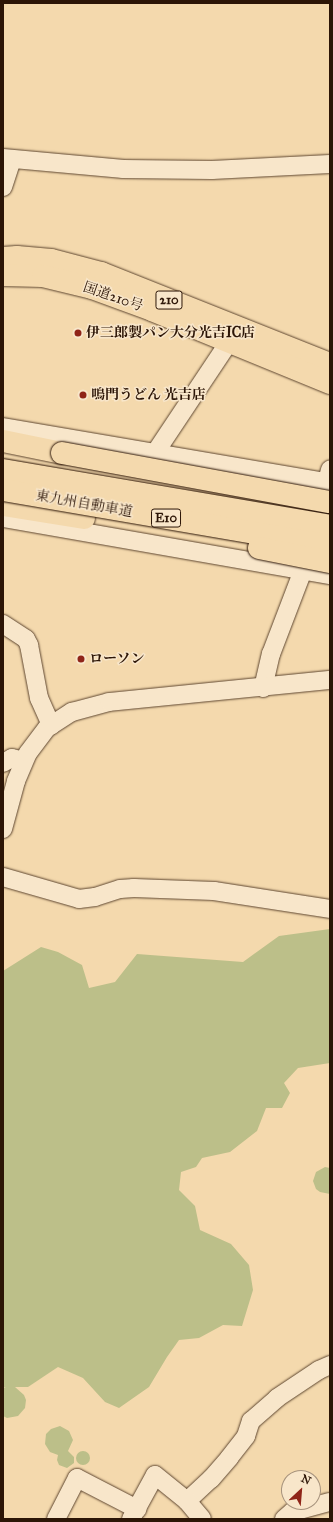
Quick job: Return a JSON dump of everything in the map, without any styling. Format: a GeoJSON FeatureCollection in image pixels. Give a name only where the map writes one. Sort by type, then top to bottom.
{"type":"FeatureCollection","features":[{"type":"Feature","properties":{"kind":"highway","name":"国道210号"},"geometry":{"type":"LineString","coordinates":[[3,258],[17,257],[51,260],[95,271],[330,364]]}},
{"type":"Feature","properties":{"kind":"highway","name":"国道210号"},"geometry":{"type":"LineString","coordinates":[[3,275],[43,276],[92,288],[152,310],[330,383]]}},
{"type":"Feature","properties":{"kind":"highway"},"geometry":{"type":"LineString","coordinates":[[3,441],[62,453],[329,484]]}},
{"type":"Feature","properties":{"kind":"highway","name":"東九州自動車道"},"geometry":{"type":"LineString","coordinates":[[3,470],[330,526]]}},
{"type":"Feature","properties":{"kind":"highway","name":"東九州自動車道"},"geometry":{"type":"LineString","coordinates":[[3,490],[330,546]]}},
{"type":"Feature","properties":{"kind":"highway"},"geometry":{"type":"LineString","coordinates":[[3,505],[198,536],[330,562]]}},
{"type":"Feature","properties":{"kind":"street"},"geometry":{"type":"LineString","coordinates":[[3,187],[8,159],[123,169],[212,170],[330,164]]}},
{"type":"Feature","properties":{"kind":"street"},"geometry":{"type":"LineString","coordinates":[[155,453],[229,342]]}},
{"type":"Feature","properties":{"kind":"street"},"geometry":{"type":"LineString","coordinates":[[3,427],[329,484],[303,570],[270,654],[263,688]]}},
{"type":"Feature","properties":{"kind":"street"},"geometry":{"type":"LineString","coordinates":[[3,518],[330,575]]}},
{"type":"Feature","properties":{"kind":"street"},"geometry":{"type":"LineString","coordinates":[[3,624],[26,640],[29,645],[39,698],[51,725]]}},
{"type":"Feature","properties":{"kind":"street"},"geometry":{"type":"LineString","coordinates":[[3,829],[16,781],[24,761],[36,740],[51,725],[72,712],[109,702],[263,688],[330,680]]}},
{"type":"Feature","properties":{"kind":"street"},"geometry":{"type":"LineString","coordinates":[[3,763],[12,758],[24,761]]}},
{"type":"Feature","properties":{"kind":"street"},"geometry":{"type":"LineString","coordinates":[[3,877],[79,899],[95,897],[120,889],[214,891],[330,909]]}},
{"type":"Feature","properties":{"kind":"street"},"geometry":{"type":"LineString","coordinates":[[187,1501],[211,1479],[229,1458],[246,1436],[252,1421],[277,1398],[319,1370],[330,1365]]}},
{"type":"Feature","properties":{"kind":"street"},"geometry":{"type":"LineString","coordinates":[[56,1519],[77,1478],[134,1514],[155,1475],[187,1501],[202,1519]]}},
{"type":"Feature","properties":{"kind":"street"},"geometry":{"type":"LineString","coordinates":[[284,1519],[292,1512],[330,1502]]}},
{"type":"Feature","properties":{"kind":"green space"},"geometry":{"type":"Polygon","coordinates":[[[330,929],[330,1063],[298,1068],[284,1083],[290,1093],[282,1108],[266,1108],[257,1131],[230,1152],[202,1158],[196,1167],[181,1172],[179,1190],[195,1206],[200,1230],[231,1244],[249,1265],[253,1290],[242,1326],[223,1325],[199,1338],[179,1340],[149,1387],[119,1408],[105,1402],[83,1378],[58,1367],[28,1387],[15,1387],[24,1395],[26,1400],[25,1408],[18,1416],[7,1418],[3,1416],[3,1388],[6,1387],[3,1387],[3,971],[41,947],[58,952],[82,965],[89,988],[115,982],[137,954],[243,962],[279,936],[330,929]]]}},
{"type":"Feature","properties":{"kind":"green space"},"geometry":{"type":"Polygon","coordinates":[[[325,1167],[330,1168],[330,1194],[320,1192],[316,1189],[313,1181],[316,1172],[325,1167]]]}},
{"type":"Feature","properties":{"kind":"green space"},"geometry":{"type":"Polygon","coordinates":[[[60,1426],[69,1431],[73,1440],[68,1451],[74,1457],[74,1463],[67,1468],[59,1465],[57,1460],[58,1455],[50,1452],[45,1444],[46,1434],[51,1429],[60,1426]]]}},
{"type":"Feature","properties":{"kind":"green space"},"geometry":{"type":"Polygon","coordinates":[[[80,1451],[86,1451],[90,1455],[90,1461],[86,1465],[80,1465],[76,1461],[76,1455],[80,1451]]]}},
{"type":"Feature","properties":{"kind":"place","name":"伊三郎製パン大分光吉IC店"},"geometry":{"type":"Point","coordinates":[78,333]}},
{"type":"Feature","properties":{"kind":"place","name":"鳴門うどん 光吉店"},"geometry":{"type":"Point","coordinates":[83,395]}},
{"type":"Feature","properties":{"kind":"place","name":"ローソン"},"geometry":{"type":"Point","coordinates":[81,659]}}]}
